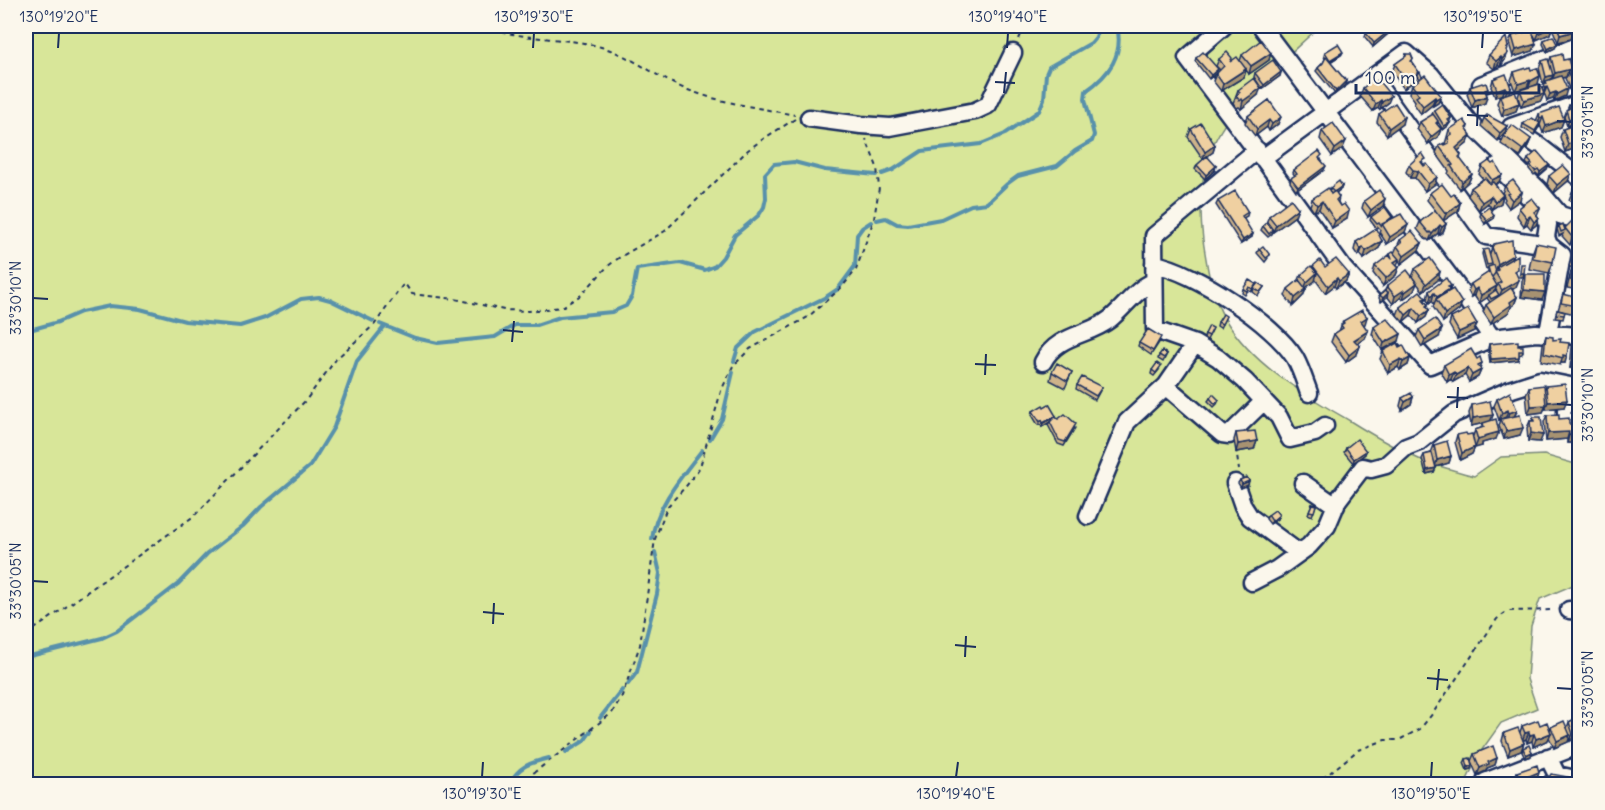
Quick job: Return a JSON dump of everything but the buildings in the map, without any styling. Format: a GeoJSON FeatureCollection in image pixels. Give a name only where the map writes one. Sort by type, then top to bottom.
{"type":"FeatureCollection","features":[{"type":"Feature","properties":{"kind":"street"},"geometry":{"type":"LineString","coordinates":[[1224,26],[1187,58],[1343,268],[1430,366],[1492,338],[1548,333],[1580,336]]}},
{"type":"Feature","properties":{"kind":"street"},"geometry":{"type":"LineString","coordinates":[[1261,26],[1462,293],[1492,338]]}},
{"type":"Feature","properties":{"kind":"street"},"geometry":{"type":"LineString","coordinates":[[1481,85],[1580,45]]}},
{"type":"Feature","properties":{"kind":"street"},"geometry":{"type":"LineString","coordinates":[[809,118],[890,127],[975,111],[988,105],[1013,53]]}},
{"type":"Feature","properties":{"kind":"street"},"geometry":{"type":"LineString","coordinates":[[1325,426],[1315,433],[1290,439],[1280,417],[1245,381],[1218,358],[1195,344],[1155,330],[1154,236],[1260,154],[1326,112],[1406,53],[1431,75],[1468,121],[1538,189],[1560,214],[1580,221]]}},
{"type":"Feature","properties":{"kind":"street"},"geometry":{"type":"LineString","coordinates":[[1373,78],[1486,236],[1549,245],[1563,255],[1548,333]]}},
{"type":"Feature","properties":{"kind":"street"},"geometry":{"type":"LineString","coordinates":[[1580,104],[1511,127],[1580,178]]}},
{"type":"Feature","properties":{"kind":"street"},"geometry":{"type":"LineString","coordinates":[[1563,165],[1580,159]]}},
{"type":"Feature","properties":{"kind":"street"},"geometry":{"type":"LineString","coordinates":[[1497,166],[1539,207],[1548,224],[1546,237],[1549,245]]}},
{"type":"Feature","properties":{"kind":"street"},"geometry":{"type":"LineString","coordinates":[[1155,264],[1193,278],[1278,336],[1296,359],[1309,393]]}},
{"type":"Feature","properties":{"kind":"street"},"geometry":{"type":"LineString","coordinates":[[1043,362],[1049,351],[1078,333],[1110,320],[1128,301],[1154,282]]}},
{"type":"Feature","properties":{"kind":"street"},"geometry":{"type":"LineString","coordinates":[[1088,516],[1127,422],[1166,386],[1195,344]]}},
{"type":"Feature","properties":{"kind":"street"},"geometry":{"type":"LineString","coordinates":[[1252,582],[1299,553],[1328,526],[1348,485],[1363,467],[1371,469],[1386,465],[1406,447],[1419,442],[1454,414],[1488,398],[1540,380],[1573,387],[1566,419]]}},
{"type":"Feature","properties":{"kind":"street"},"geometry":{"type":"LineString","coordinates":[[1166,386],[1222,434],[1229,435],[1264,401]]}},
{"type":"Feature","properties":{"kind":"street"},"geometry":{"type":"LineString","coordinates":[[1303,483],[1336,506]]}},
{"type":"Feature","properties":{"kind":"street"},"geometry":{"type":"LineString","coordinates":[[1236,488],[1250,517],[1299,553]]}},
{"type":"Feature","properties":{"kind":"street"},"geometry":{"type":"LineString","coordinates":[[1485,782],[1580,745]]}},
{"type":"Feature","properties":{"kind":"street"},"geometry":{"type":"LineString","coordinates":[[1548,757],[1557,775],[1580,780]]}},
{"type":"Feature","properties":{"kind":"path"},"geometry":{"type":"LineString","coordinates":[[26,634],[194,516],[306,400],[337,358],[375,324],[402,286],[405,284],[412,294],[455,299],[504,310],[529,311],[562,307],[581,295],[608,266],[620,257],[665,231],[748,150],[766,136],[795,120],[797,116],[711,98],[687,90],[625,57],[588,43],[510,33],[484,26]]}},
{"type":"Feature","properties":{"kind":"path"},"geometry":{"type":"LineString","coordinates":[[519,784],[612,713],[622,696],[640,645],[655,539],[667,507],[700,467],[721,391],[733,366],[750,349],[808,317],[842,287],[856,270],[874,219],[879,188],[878,167],[861,125]]}},
{"type":"Feature","properties":{"kind":"path"},"geometry":{"type":"LineString","coordinates":[[1236,428],[1240,480],[1236,488]]}},
{"type":"Feature","properties":{"kind":"path"},"geometry":{"type":"LineString","coordinates":[[1316,784],[1358,750],[1384,741],[1399,740],[1420,729],[1497,619],[1508,611],[1574,611]]}},
{"type":"Feature","properties":{"kind":"green space"},"geometry":{"type":"Polygon","coordinates":[[[26,26],[1320,26],[1247,96],[1223,127],[1209,154],[1203,178],[1201,216],[1213,291],[1225,319],[1250,351],[1265,365],[1315,400],[1406,453],[1426,462],[1474,476],[1501,457],[1544,455],[1579,465],[1579,585],[1573,585],[1540,599],[1531,626],[1527,679],[1537,708],[1501,723],[1479,754],[1465,784],[26,784],[26,26]]]}},
{"type":"Feature","properties":{"kind":"waterway"},"geometry":{"type":"LineString","coordinates":[[882,174],[893,170],[922,151],[981,144],[1005,134],[1039,111],[1044,99],[1046,74],[1049,67],[1091,43],[1096,37],[1099,26]]}},
{"type":"Feature","properties":{"kind":"waterway"},"geometry":{"type":"LineString","coordinates":[[877,220],[886,218],[897,224],[908,225],[941,219],[971,205],[987,203],[1018,176],[1057,166],[1092,141],[1094,135],[1085,99],[1086,91],[1102,78],[1113,63],[1118,46],[1117,26]]}},
{"type":"Feature","properties":{"kind":"waterway"},"geometry":{"type":"LineString","coordinates":[[380,324],[415,338],[438,343],[495,337],[515,325],[536,325],[560,317],[612,312],[626,306],[632,296],[637,269],[680,263],[705,270],[715,266],[723,257],[735,235],[759,215],[764,207],[765,174],[774,164],[794,162],[825,170],[876,175]]}},
{"type":"Feature","properties":{"kind":"waterway"},"geometry":{"type":"LineString","coordinates":[[734,361],[738,348],[755,332],[838,289],[855,266],[857,235],[871,222]]}},
{"type":"Feature","properties":{"kind":"waterway"},"geometry":{"type":"LineString","coordinates":[[26,331],[58,322],[81,312],[110,306],[140,309],[185,321],[240,326],[265,318],[301,299],[319,297],[373,321]]}},
{"type":"Feature","properties":{"kind":"waterway"},"geometry":{"type":"LineString","coordinates":[[26,657],[102,638],[117,631],[178,584],[207,554],[243,526],[261,507],[310,466],[334,427],[357,361],[384,327]]}},
{"type":"Feature","properties":{"kind":"waterway"},"geometry":{"type":"LineString","coordinates":[[710,439],[722,419],[733,372]]}},
{"type":"Feature","properties":{"kind":"waterway"},"geometry":{"type":"LineString","coordinates":[[652,539],[654,527],[664,503],[702,450]]}},
{"type":"Feature","properties":{"kind":"waterway"},"geometry":{"type":"LineString","coordinates":[[628,684],[637,672],[657,594],[660,573],[655,552]]}},
{"type":"Feature","properties":{"kind":"waterway"},"geometry":{"type":"LineString","coordinates":[[600,718],[622,690]]}},
{"type":"Feature","properties":{"kind":"waterway"},"geometry":{"type":"LineString","coordinates":[[566,752],[584,741],[591,731]]}},
{"type":"Feature","properties":{"kind":"waterway"},"geometry":{"type":"LineString","coordinates":[[509,784],[525,766],[549,758]]}}]}
